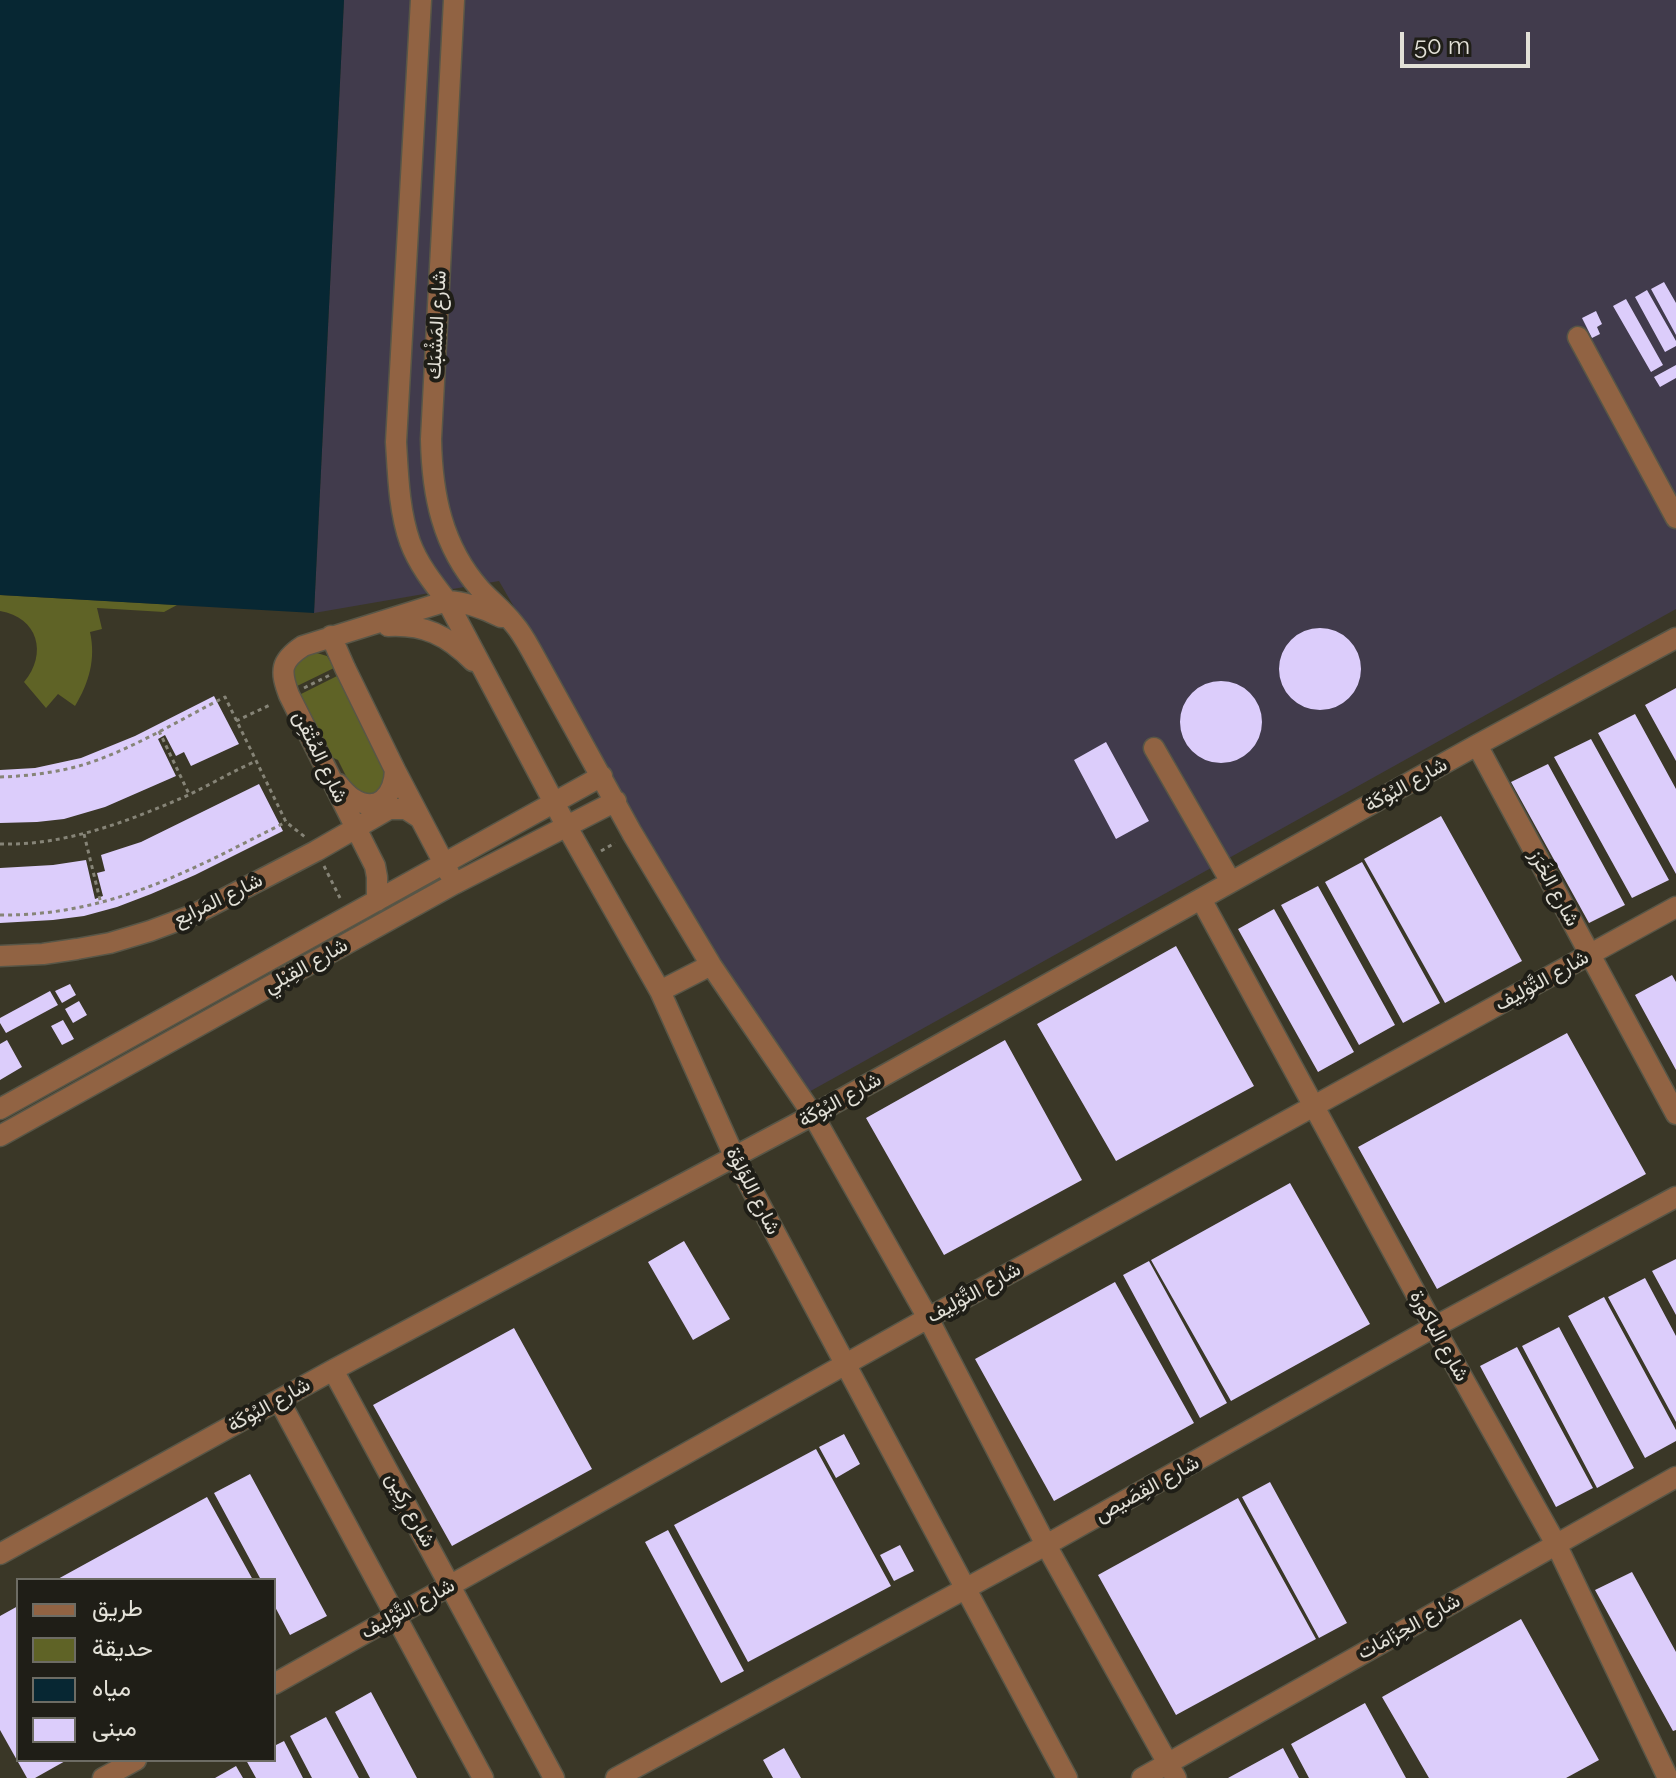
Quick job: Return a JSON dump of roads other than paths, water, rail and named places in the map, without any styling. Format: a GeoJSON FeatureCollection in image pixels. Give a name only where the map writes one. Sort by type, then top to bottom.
{"type":"FeatureCollection","features":[{"type":"Feature","properties":{"kind":"street","name":"شارع المَشْبَك"},"geometry":{"type":"LineString","coordinates":[[421,0],[396,442],[398,477],[410,543],[447,601]]}},
{"type":"Feature","properties":{"kind":"street","name":"شارع المَشْبَك"},"geometry":{"type":"LineString","coordinates":[[454,0],[432,464],[438,509],[457,559],[479,588],[515,624]]}},
{"type":"Feature","properties":{"kind":"street"},"geometry":{"type":"LineString","coordinates":[[1578,337],[1676,518]]}},
{"type":"Feature","properties":{"kind":"street"},"geometry":{"type":"LineString","coordinates":[[403,512],[438,509]]}},
{"type":"Feature","properties":{"kind":"street"},"geometry":{"type":"LineString","coordinates":[[447,601],[481,607],[515,624],[632,833],[711,965],[813,1115],[928,1318],[1046,1545],[1172,1770]]}},
{"type":"Feature","properties":{"kind":"street","name":"شارع المُتْقِن"},"geometry":{"type":"LineString","coordinates":[[377,901],[375,866],[289,695],[283,670],[290,656],[303,646],[447,601]]}},
{"type":"Feature","properties":{"kind":"street","name":"شارع اللؤلؤة"},"geometry":{"type":"LineString","coordinates":[[447,601],[567,827],[660,991],[735,1158],[1067,1778]]}},
{"type":"Feature","properties":{"kind":"street"},"geometry":{"type":"LineString","coordinates":[[364,628],[416,626],[439,634],[459,647],[482,670]]}},
{"type":"Feature","properties":{"kind":"street"},"geometry":{"type":"LineString","coordinates":[[331,636],[454,884]]}},
{"type":"Feature","properties":{"kind":"street","name":"شارع البُوْكَة"},"geometry":{"type":"LineString","coordinates":[[0,1554],[333,1370],[735,1158],[1477,745],[1676,638]]}},
{"type":"Feature","properties":{"kind":"street","name":"شارع الخَرَز"},"geometry":{"type":"LineString","coordinates":[[1477,745],[1676,1114]]}},
{"type":"Feature","properties":{"kind":"street"},"geometry":{"type":"LineString","coordinates":[[1154,748],[1231,882]]}},
{"type":"Feature","properties":{"kind":"street"},"geometry":{"type":"LineString","coordinates":[[325,768],[349,796],[369,804],[382,801],[391,792],[395,770]]}},
{"type":"Feature","properties":{"kind":"street","name":"شارع القِبْلي"},"geometry":{"type":"LineString","coordinates":[[0,1109],[602,776]]}},
{"type":"Feature","properties":{"kind":"street","name":"شارع القِبْلي"},"geometry":{"type":"LineString","coordinates":[[0,1136],[454,884],[616,801]]}},
{"type":"Feature","properties":{"kind":"street","name":"شارع المَرابع"},"geometry":{"type":"LineString","coordinates":[[0,956],[77,949],[150,931],[193,915],[389,809],[406,809],[420,818]]}},
{"type":"Feature","properties":{"kind":"street","name":"شارع الباكورة"},"geometry":{"type":"LineString","coordinates":[[1201,899],[1313,1108],[1556,1544],[1668,1778]]}},
{"type":"Feature","properties":{"kind":"street","name":"شارع التَّوْلِيف"},"geometry":{"type":"LineString","coordinates":[[276,1683],[928,1318],[1676,907]]}},
{"type":"Feature","properties":{"kind":"street"},"geometry":{"type":"LineString","coordinates":[[660,991],[711,965]]}},
{"type":"Feature","properties":{"kind":"street","name":"شارع القِصَيص"},"geometry":{"type":"LineString","coordinates":[[616,1778],[1676,1197]]}},
{"type":"Feature","properties":{"kind":"street","name":"شارع رِكِين"},"geometry":{"type":"LineString","coordinates":[[333,1370],[554,1778]]}},
{"type":"Feature","properties":{"kind":"street"},"geometry":{"type":"LineString","coordinates":[[279,1400],[483,1778]]}},
{"type":"Feature","properties":{"kind":"street","name":"شارع الحِزَامَات"},"geometry":{"type":"LineString","coordinates":[[1142,1778],[1172,1770],[1676,1477]]}},
{"type":"Feature","properties":{"kind":"street"},"geometry":{"type":"LineString","coordinates":[[103,1778],[132,1762]]}},
{"type":"Feature","properties":{"kind":"water"},"geometry":{"type":"Polygon","coordinates":[[[0,0],[344,0],[314,613],[0,595],[0,0]]]}}]}
